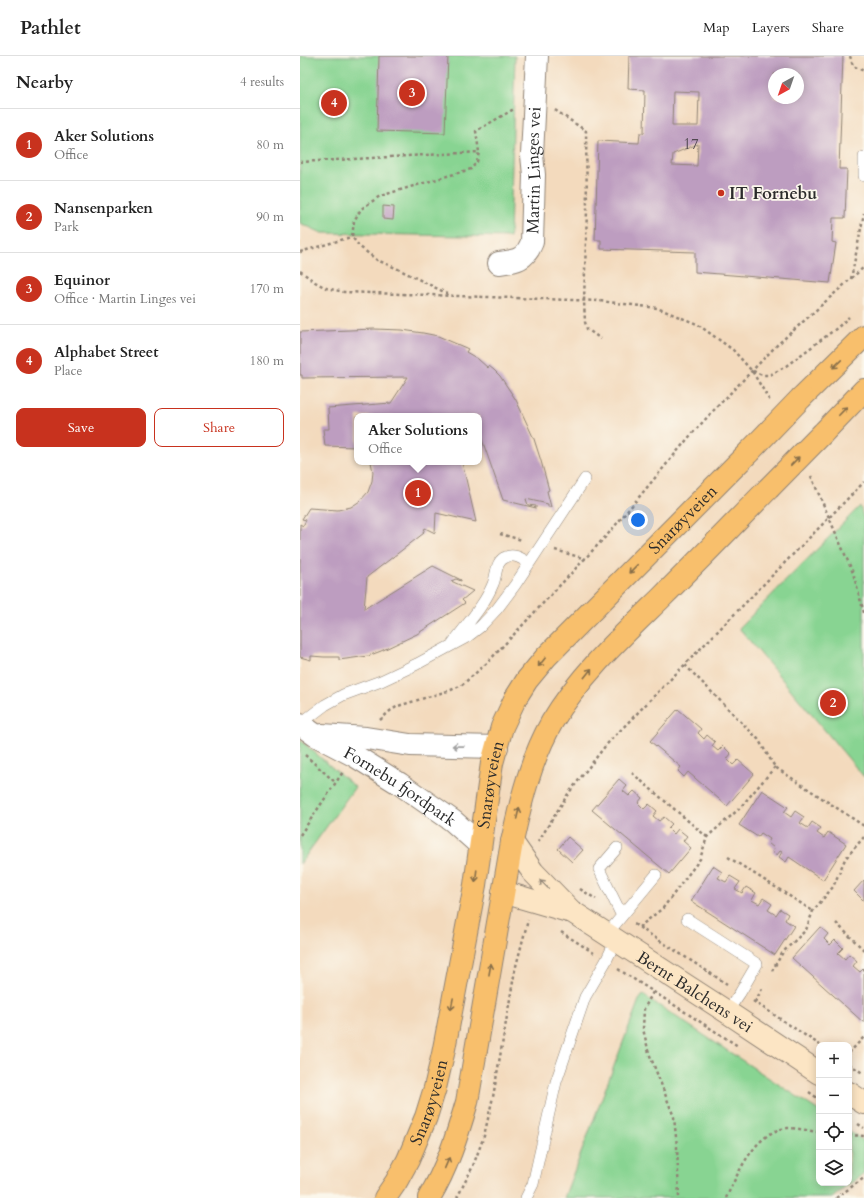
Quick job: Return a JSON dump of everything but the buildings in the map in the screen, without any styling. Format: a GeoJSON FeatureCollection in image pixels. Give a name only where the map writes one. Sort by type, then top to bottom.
{"type":"FeatureCollection","features":[{"type":"Feature","properties":{"kind":"main road","name":"Snarøyveien"},"geometry":{"type":"LineString","coordinates":[[384,1198],[396,1182],[408,1160],[426,1117],[435,1088],[443,1054],[475,885],[492,763],[502,727],[515,699],[527,680],[546,657],[864,336]]}},
{"type":"Feature","properties":{"kind":"main road","name":"Snarøyveien"},"geometry":{"type":"LineString","coordinates":[[429,1198],[440,1180],[450,1156],[467,1102],[503,892],[521,799],[540,745],[552,722],[600,659],[696,564],[864,390]]}},
{"type":"Feature","properties":{"kind":"street","name":"Martin Linges vei"},"geometry":{"type":"LineString","coordinates":[[499,263],[513,262],[522,258],[529,250],[532,242],[534,175],[532,155],[537,56]]}},
{"type":"Feature","properties":{"kind":"street","name":"Fornebu fjordpark"},"geometry":{"type":"LineString","coordinates":[[305,728],[410,745],[497,747]]}},
{"type":"Feature","properties":{"kind":"street","name":"Fornebu fjordpark"},"geometry":{"type":"LineString","coordinates":[[305,728],[355,756],[400,784],[452,821],[480,845]]}},
{"type":"Feature","properties":{"kind":"street","name":"Bernt Balchens vei"},"geometry":{"type":"LineString","coordinates":[[512,842],[533,872],[571,911],[816,1071]]}},
{"type":"Feature","properties":{"kind":"street","name":"Bernt Balchens vei"},"geometry":{"type":"LineString","coordinates":[[503,892],[571,911]]}},
{"type":"Feature","properties":{"kind":"street"},"geometry":{"type":"LineString","coordinates":[[852,1095],[864,1102]]}},
{"type":"Feature","properties":{"kind":"lane"},"geometry":{"type":"LineString","coordinates":[[864,157],[864,176]]}},
{"type":"Feature","properties":{"kind":"lane"},"geometry":{"type":"LineString","coordinates":[[305,728],[325,705],[343,695],[381,681],[417,664],[450,647],[480,627],[497,609],[515,585],[586,479]]}},
{"type":"Feature","properties":{"kind":"lane"},"geometry":{"type":"LineString","coordinates":[[450,647],[488,595],[494,582],[500,561],[506,557],[515,556],[529,563]]}},
{"type":"Feature","properties":{"kind":"lane"},"geometry":{"type":"LineString","coordinates":[[617,848],[599,869],[622,916]]}},
{"type":"Feature","properties":{"kind":"lane"},"geometry":{"type":"LineString","coordinates":[[526,1198],[533,1184],[556,1082],[585,997],[606,961],[611,937],[622,916],[656,875]]}},
{"type":"Feature","properties":{"kind":"lane"},"geometry":{"type":"LineString","coordinates":[[687,919],[757,964],[727,1012]]}},
{"type":"Feature","properties":{"kind":"path"},"geometry":{"type":"LineString","coordinates":[[850,56],[852,66],[864,71]]}},
{"type":"Feature","properties":{"kind":"path"},"geometry":{"type":"LineString","coordinates":[[450,295],[377,260],[360,247],[352,237],[354,221],[361,209],[380,196],[471,169],[477,162],[479,152],[476,131],[535,96],[586,131],[587,210],[584,301],[585,322],[587,329],[601,339]]}},
{"type":"Feature","properties":{"kind":"path"},"geometry":{"type":"LineString","coordinates":[[300,162],[479,152]]}},
{"type":"Feature","properties":{"kind":"path"},"geometry":{"type":"LineString","coordinates":[[851,279],[864,213]]}},
{"type":"Feature","properties":{"kind":"path"},"geometry":{"type":"LineString","coordinates":[[300,252],[352,237]]}},
{"type":"Feature","properties":{"kind":"path"},"geometry":{"type":"LineString","coordinates":[[379,721],[398,706],[457,688],[487,663],[604,539],[690,436],[776,346],[864,266]]}},
{"type":"Feature","properties":{"kind":"path"},"geometry":{"type":"LineString","coordinates":[[300,271],[326,288],[344,292],[600,301],[657,308],[697,324],[733,350],[752,371],[773,406]]}},
{"type":"Feature","properties":{"kind":"path"},"geometry":{"type":"LineString","coordinates":[[752,371],[762,375],[770,374],[786,366],[837,328],[849,317]]}},
{"type":"Feature","properties":{"kind":"path"},"geometry":{"type":"LineString","coordinates":[[809,473],[853,574],[864,613]]}},
{"type":"Feature","properties":{"kind":"path"},"geometry":{"type":"LineString","coordinates":[[538,848],[537,843],[568,794],[606,745],[864,482]]}},
{"type":"Feature","properties":{"kind":"path"},"geometry":{"type":"LineString","coordinates":[[685,665],[758,739],[775,767],[864,826]]}},
{"type":"Feature","properties":{"kind":"path"},"geometry":{"type":"LineString","coordinates":[[300,750],[336,783]]}},
{"type":"Feature","properties":{"kind":"path"},"geometry":{"type":"LineString","coordinates":[[639,927],[663,908],[700,859],[707,837],[739,809],[775,767]]}},
{"type":"Feature","properties":{"kind":"path"},"geometry":{"type":"LineString","coordinates":[[300,834],[344,770]]}},
{"type":"Feature","properties":{"kind":"path"},"geometry":{"type":"LineString","coordinates":[[632,773],[707,837]]}},
{"type":"Feature","properties":{"kind":"path"},"geometry":{"type":"LineString","coordinates":[[769,977],[783,952],[806,930],[813,911],[833,887],[845,859],[864,837]]}},
{"type":"Feature","properties":{"kind":"path"},"geometry":{"type":"LineString","coordinates":[[728,856],[813,911]]}},
{"type":"Feature","properties":{"kind":"path"},"geometry":{"type":"LineString","coordinates":[[575,886],[816,1042]]}},
{"type":"Feature","properties":{"kind":"path"},"geometry":{"type":"LineString","coordinates":[[457,1198],[473,1166],[484,1136],[493,1097],[515,970],[524,939],[529,914]]}},
{"type":"Feature","properties":{"kind":"path"},"geometry":{"type":"LineString","coordinates":[[836,923],[864,950]]}},
{"type":"Feature","properties":{"kind":"path"},"geometry":{"type":"LineString","coordinates":[[556,929],[739,1047]]}},
{"type":"Feature","properties":{"kind":"path"},"geometry":{"type":"LineString","coordinates":[[755,1002],[765,983]]}},
{"type":"Feature","properties":{"kind":"path"},"geometry":{"type":"LineString","coordinates":[[653,992],[644,1008],[643,1029],[649,1053],[674,1117],[679,1198]]}},
{"type":"Feature","properties":{"kind":"path"},"geometry":{"type":"LineString","coordinates":[[852,1050],[864,1037]]}},
{"type":"Feature","properties":{"kind":"path"},"geometry":{"type":"LineString","coordinates":[[852,1066],[864,1074]]}},
{"type":"Feature","properties":{"kind":"path"},"geometry":{"type":"LineString","coordinates":[[806,1090],[816,1097]]}},
{"type":"Feature","properties":{"kind":"path"},"geometry":{"type":"LineString","coordinates":[[726,1198],[739,1169],[755,1147],[771,1133],[788,1128],[816,1132]]}},
{"type":"Feature","properties":{"kind":"path"},"geometry":{"type":"LineString","coordinates":[[852,1135],[864,1136]]}},
{"type":"Feature","properties":{"kind":"path"},"geometry":{"type":"LineString","coordinates":[[836,1198],[864,1178]]}},
{"type":"Feature","properties":{"kind":"green space"},"geometry":{"type":"Polygon","coordinates":[[[300,56],[515,56],[510,237],[322,233],[300,223],[300,56]]]}},
{"type":"Feature","properties":{"kind":"green space"},"geometry":{"type":"Polygon","coordinates":[[[860,506],[864,520],[864,777],[739,628],[860,506]]]}},
{"type":"Feature","properties":{"kind":"green space"},"geometry":{"type":"Polygon","coordinates":[[[300,740],[355,787],[300,864],[300,740]]]}},
{"type":"Feature","properties":{"kind":"green space"},"geometry":{"type":"Polygon","coordinates":[[[643,995],[816,1109],[816,1186],[847,1186],[832,1198],[564,1198],[639,1000],[643,995]]]}},
{"type":"Feature","properties":{"kind":"green space"},"geometry":{"type":"Polygon","coordinates":[[[852,1133],[864,1141],[864,1173],[852,1182],[852,1133]]]}},
{"type":"Feature","properties":{"kind":"place","name":"Equinor"},"geometry":{"type":"Point","coordinates":[412,93]}},
{"type":"Feature","properties":{"kind":"place","name":"Alphabet Street"},"geometry":{"type":"Point","coordinates":[334,103]}},
{"type":"Feature","properties":{"kind":"place","name":"IT Fornebu"},"geometry":{"type":"Point","coordinates":[721,193]}},
{"type":"Feature","properties":{"kind":"place","name":"Aker Solutions"},"geometry":{"type":"Point","coordinates":[418,493]}},
{"type":"Feature","properties":{"kind":"place","name":"Nansenparken"},"geometry":{"type":"Point","coordinates":[833,703]}}]}
